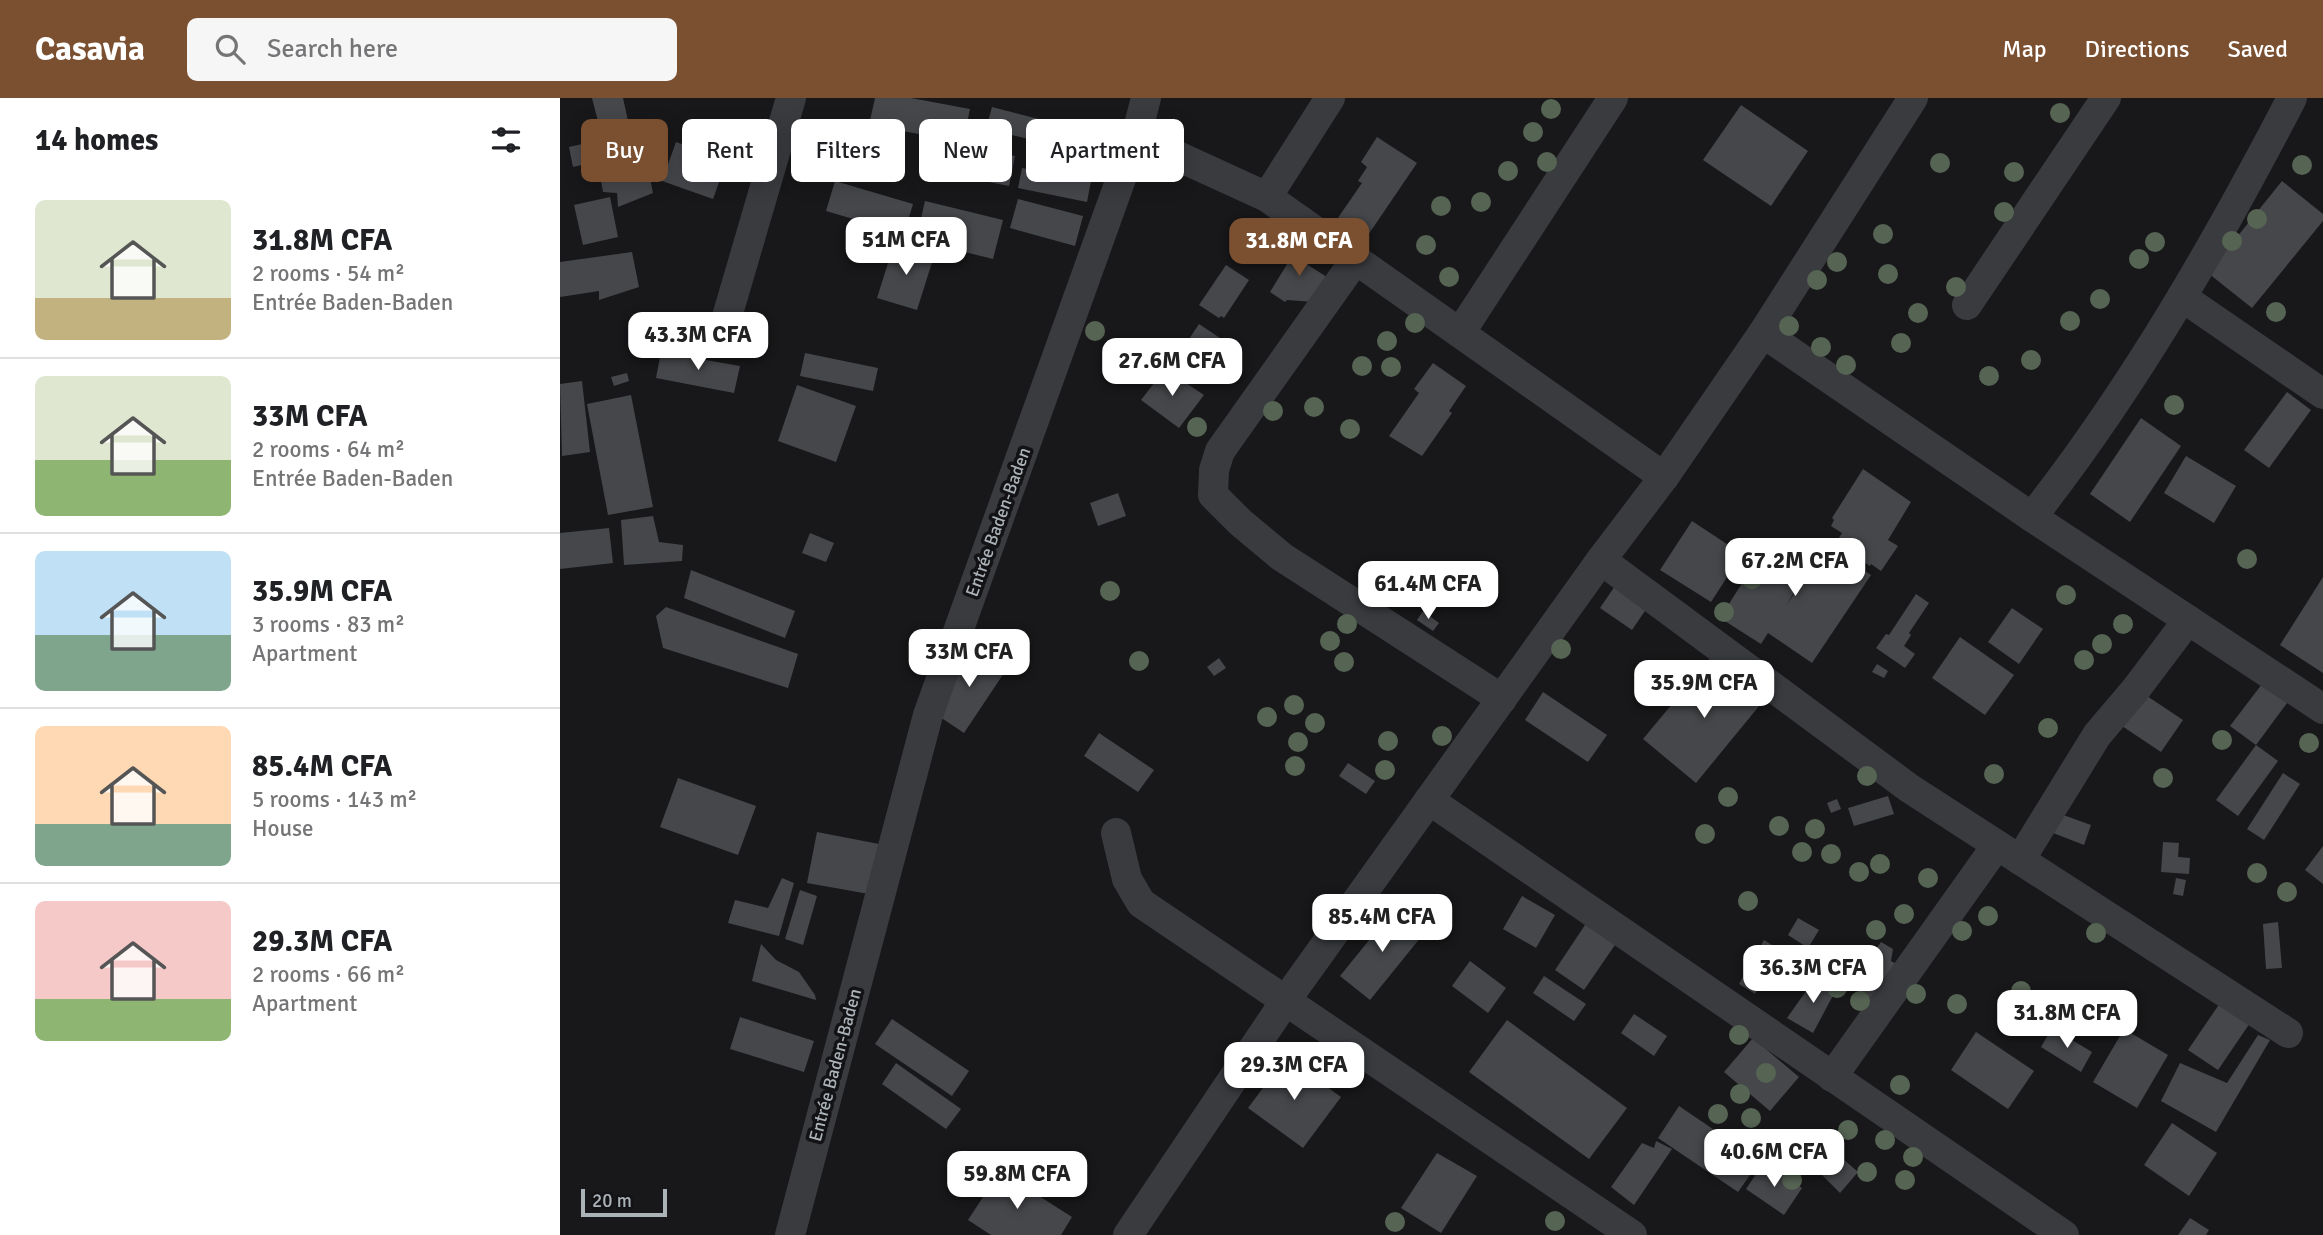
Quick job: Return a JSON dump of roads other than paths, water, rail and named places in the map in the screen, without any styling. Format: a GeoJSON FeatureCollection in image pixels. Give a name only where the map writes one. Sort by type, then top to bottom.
{"type":"FeatureCollection","features":[{"type":"Feature","properties":{"kind":"street"},"geometry":{"type":"LineString","coordinates":[[724,327],[791,98]]}},
{"type":"Feature","properties":{"kind":"street","name":"Entrée Baden-Baden"},"geometry":{"type":"LineString","coordinates":[[1141,119],[1146,98]]}},
{"type":"Feature","properties":{"kind":"street"},"geometry":{"type":"LineString","coordinates":[[1267,197],[1330,98]]}},
{"type":"Feature","properties":{"kind":"street"},"geometry":{"type":"LineString","coordinates":[[1460,333],[1613,98]]}},
{"type":"Feature","properties":{"kind":"street"},"geometry":{"type":"LineString","coordinates":[[1128,1235],[1286,1000],[1601,560],[1664,477],[1763,333],[1913,98]]}},
{"type":"Feature","properties":{"kind":"street"},"geometry":{"type":"LineString","coordinates":[[1966,305],[2106,98]]}},
{"type":"Feature","properties":{"kind":"street"},"geometry":{"type":"LineString","coordinates":[[2032,517],[2079,457],[2182,297],[2225,225],[2292,98]]}},
{"type":"Feature","properties":{"kind":"street"},"geometry":{"type":"LineString","coordinates":[[1184,159],[1267,197],[1664,477]]}},
{"type":"Feature","properties":{"kind":"street","name":"Entrée Baden-Baden"},"geometry":{"type":"LineString","coordinates":[[790,1235],[928,715],[1120,182]]}},
{"type":"Feature","properties":{"kind":"street"},"geometry":{"type":"LineString","coordinates":[[1356,259],[1220,451],[1214,470],[1213,495],[1282,557],[1502,699]]}},
{"type":"Feature","properties":{"kind":"street"},"geometry":{"type":"LineString","coordinates":[[2182,297],[2323,394]]}},
{"type":"Feature","properties":{"kind":"street"},"geometry":{"type":"LineString","coordinates":[[1763,333],[2032,517],[2323,709]]}},
{"type":"Feature","properties":{"kind":"street"},"geometry":{"type":"LineString","coordinates":[[1601,560],[1909,788],[2288,1033]]}},
{"type":"Feature","properties":{"kind":"street"},"geometry":{"type":"LineString","coordinates":[[1832,1077],[2188,620]]}},
{"type":"Feature","properties":{"kind":"street"},"geometry":{"type":"LineString","coordinates":[[1429,800],[2064,1235]]}},
{"type":"Feature","properties":{"kind":"street"},"geometry":{"type":"LineString","coordinates":[[1116,833],[1126,879],[1141,903],[1632,1235]]}}]}
